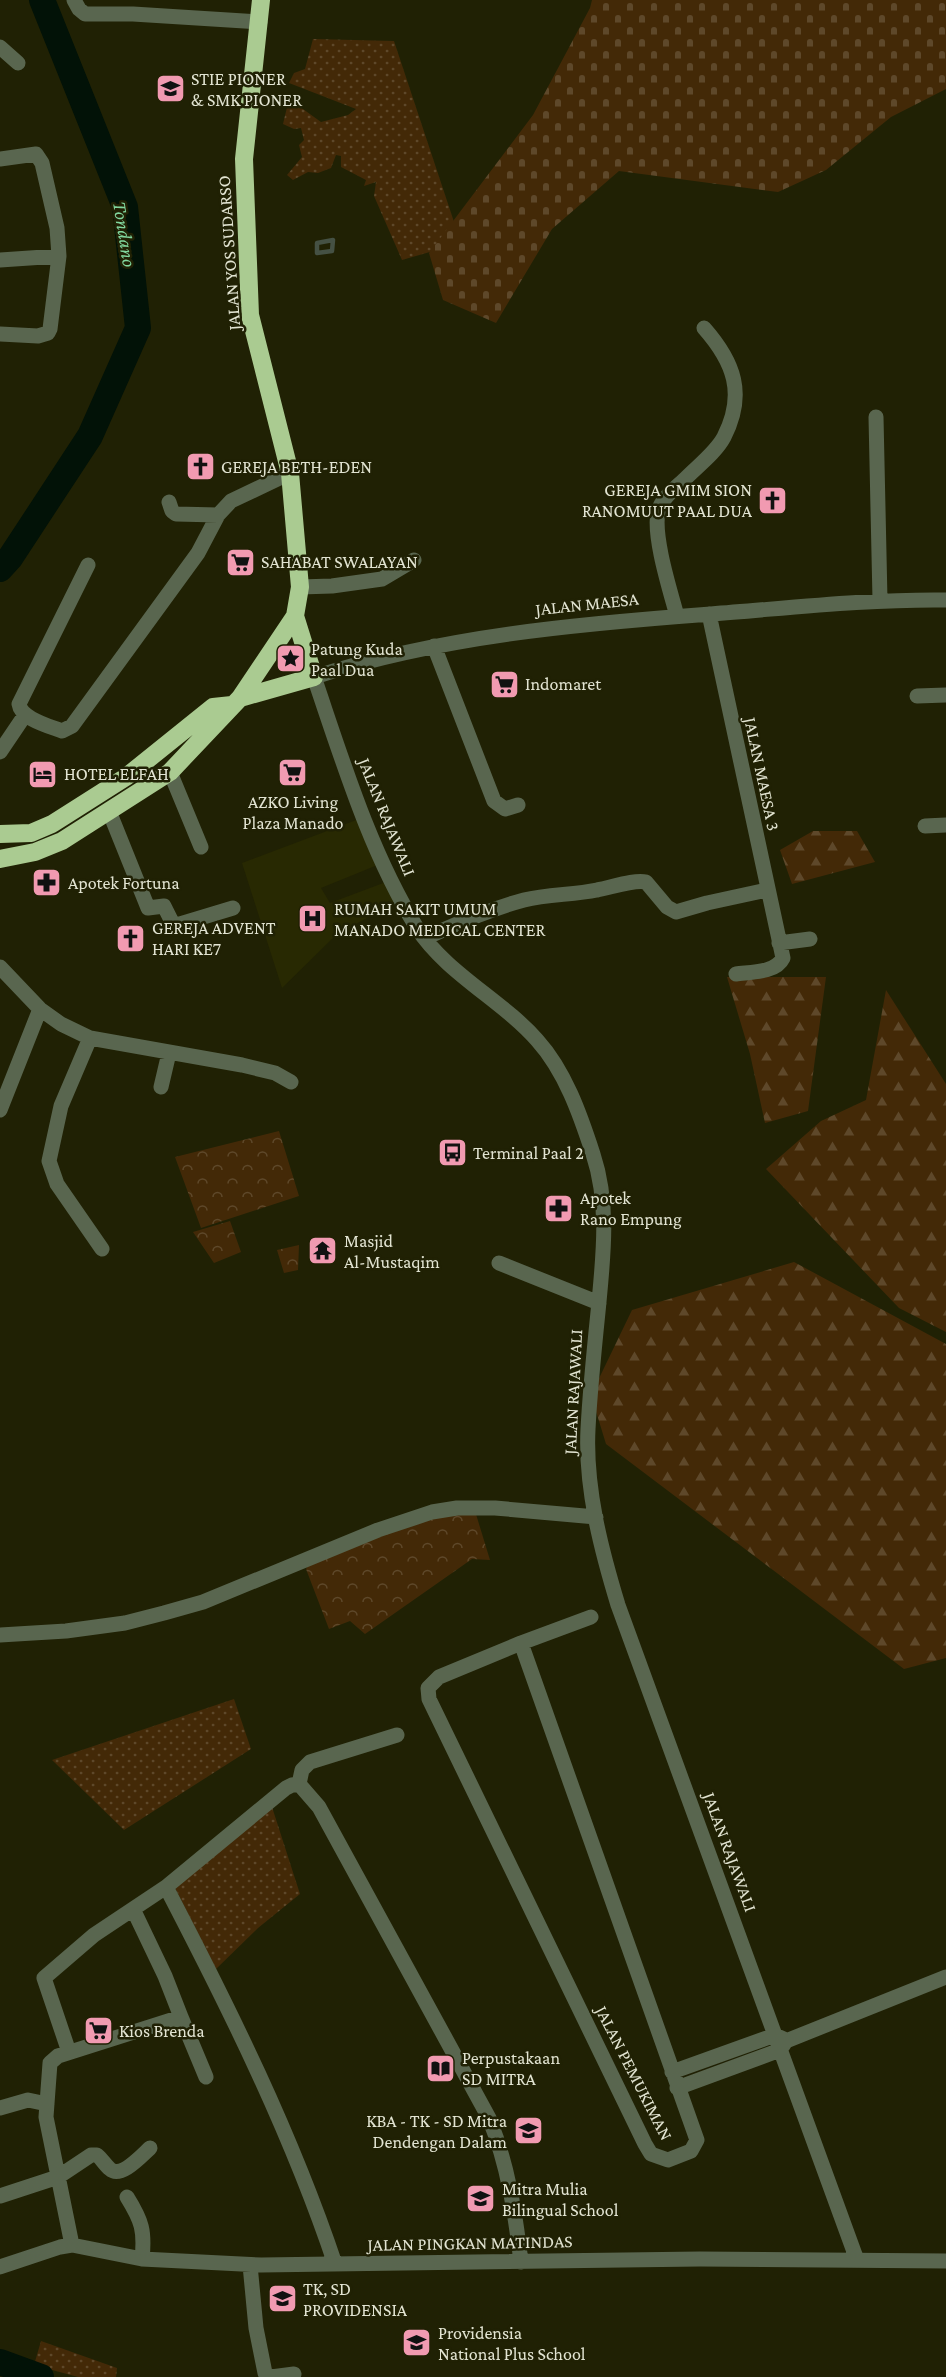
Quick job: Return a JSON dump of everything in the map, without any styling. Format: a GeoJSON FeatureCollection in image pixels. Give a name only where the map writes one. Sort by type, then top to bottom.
{"type":"FeatureCollection","features":[{"type":"Feature","properties":{"kind":"highway","name":"JALAN YOS SUDARSO"},"geometry":{"type":"LineString","coordinates":[[0,860],[34,852],[62,841],[170,772],[236,701],[296,616],[300,587],[290,472],[250,315],[244,159],[261,0]]}},
{"type":"Feature","properties":{"kind":"highway"},"geometry":{"type":"LineString","coordinates":[[296,616],[314,677]]}},
{"type":"Feature","properties":{"kind":"highway","name":"JALAN MAESA"},"geometry":{"type":"LineString","coordinates":[[0,834],[31,833],[52,824],[126,777],[213,707],[314,677]]}},
{"type":"Feature","properties":{"kind":"street"},"geometry":{"type":"LineString","coordinates":[[74,0],[85,14],[133,7],[260,22]]}},
{"type":"Feature","properties":{"kind":"street"},"geometry":{"type":"LineString","coordinates":[[0,47],[18,63]]}},
{"type":"Feature","properties":{"kind":"street"},"geometry":{"type":"LineString","coordinates":[[0,159],[27,154],[36,154],[39,157],[57,228],[59,256],[48,333],[38,336],[0,334]]}},
{"type":"Feature","properties":{"kind":"street"},"geometry":{"type":"LineString","coordinates":[[0,260],[59,256]]}},
{"type":"Feature","properties":{"kind":"street"},"geometry":{"type":"LineString","coordinates":[[676,616],[658,532],[658,513],[662,501],[724,437],[733,411],[735,386],[732,370],[725,354],[704,328]]}},
{"type":"Feature","properties":{"kind":"street"},"geometry":{"type":"LineString","coordinates":[[876,417],[880,600]]}},
{"type":"Feature","properties":{"kind":"street"},"geometry":{"type":"LineString","coordinates":[[88,565],[21,699],[19,708],[24,715],[62,731],[72,726],[198,553],[218,515],[231,501],[290,472]]}},
{"type":"Feature","properties":{"kind":"street"},"geometry":{"type":"LineString","coordinates":[[169,502],[171,511],[176,514],[218,515]]}},
{"type":"Feature","properties":{"kind":"street"},"geometry":{"type":"LineString","coordinates":[[300,587],[332,586],[382,579],[414,560]]}},
{"type":"Feature","properties":{"kind":"street","name":"JALAN MAESA"},"geometry":{"type":"LineString","coordinates":[[314,677],[387,656],[497,635],[676,616],[880,600],[946,600]]}},
{"type":"Feature","properties":{"kind":"street","name":"JALAN MAESA 3"},"geometry":{"type":"LineString","coordinates":[[710,614],[783,958],[780,963],[765,970],[736,974]]}},
{"type":"Feature","properties":{"kind":"street"},"geometry":{"type":"LineString","coordinates":[[434,646],[494,801],[505,809],[518,805]]}},
{"type":"Feature","properties":{"kind":"street","name":"JALAN RAJAWALI"},"geometry":{"type":"LineString","coordinates":[[314,677],[368,827],[395,888],[425,938],[474,986],[537,1039],[552,1058],[578,1111],[594,1156],[600,1184],[604,1254],[588,1431],[589,1466],[596,1517],[618,1605],[781,2042],[857,2260]]}},
{"type":"Feature","properties":{"kind":"street"},"geometry":{"type":"LineString","coordinates":[[917,696],[946,695]]}},
{"type":"Feature","properties":{"kind":"street"},"geometry":{"type":"LineString","coordinates":[[0,752],[24,715]]}},
{"type":"Feature","properties":{"kind":"street"},"geometry":{"type":"LineString","coordinates":[[170,772],[201,847]]}},
{"type":"Feature","properties":{"kind":"street"},"geometry":{"type":"LineString","coordinates":[[110,811],[148,908],[164,906],[173,924],[180,924],[233,908]]}},
{"type":"Feature","properties":{"kind":"street"},"geometry":{"type":"LineString","coordinates":[[925,826],[946,825]]}},
{"type":"Feature","properties":{"kind":"street"},"geometry":{"type":"LineString","coordinates":[[425,938],[494,909],[525,900],[559,894],[582,893],[633,882],[646,882],[667,907],[676,912],[767,890]]}},
{"type":"Feature","properties":{"kind":"street"},"geometry":{"type":"LineString","coordinates":[[779,943],[810,939]]}},
{"type":"Feature","properties":{"kind":"street"},"geometry":{"type":"LineString","coordinates":[[0,967],[40,1009],[61,1024],[90,1038],[242,1065],[275,1073],[291,1082]]}},
{"type":"Feature","properties":{"kind":"street"},"geometry":{"type":"LineString","coordinates":[[0,1110],[40,1009]]}},
{"type":"Feature","properties":{"kind":"street"},"geometry":{"type":"LineString","coordinates":[[90,1038],[61,1106],[49,1161],[57,1184],[102,1249]]}},
{"type":"Feature","properties":{"kind":"street"},"geometry":{"type":"LineString","coordinates":[[161,1087],[169,1053]]}},
{"type":"Feature","properties":{"kind":"street"},"geometry":{"type":"LineString","coordinates":[[499,1263],[599,1303]]}},
{"type":"Feature","properties":{"kind":"street"},"geometry":{"type":"LineString","coordinates":[[0,1635],[66,1631],[125,1623],[164,1613],[202,1602],[378,1530],[432,1512],[457,1508],[495,1508],[596,1517]]}},
{"type":"Feature","properties":{"kind":"street"},"geometry":{"type":"LineString","coordinates":[[521,1643],[591,1617]]}},
{"type":"Feature","properties":{"kind":"street","name":"JALAN PEMUKIMAN"},"geometry":{"type":"LineString","coordinates":[[521,1643],[672,2072],[697,2140],[691,2151],[668,2160],[651,2154],[645,2144],[429,1699],[428,1688],[439,1677],[521,1643]]}},
{"type":"Feature","properties":{"kind":"street"},"geometry":{"type":"LineString","coordinates":[[299,1784],[302,1770],[310,1762],[397,1735]]}},
{"type":"Feature","properties":{"kind":"street"},"geometry":{"type":"LineString","coordinates":[[69,2052],[44,1978],[93,1935],[166,1887],[286,1788],[299,1784]]}},
{"type":"Feature","properties":{"kind":"street"},"geometry":{"type":"LineString","coordinates":[[299,1784],[319,1807],[489,2118],[501,2147],[508,2176],[521,2262]]}},
{"type":"Feature","properties":{"kind":"street"},"geometry":{"type":"LineString","coordinates":[[166,1887],[239,2028],[276,2111],[336,2264]]}},
{"type":"Feature","properties":{"kind":"street"},"geometry":{"type":"LineString","coordinates":[[133,1909],[162,1969],[206,2077]]}},
{"type":"Feature","properties":{"kind":"street"},"geometry":{"type":"LineString","coordinates":[[677,2088],[781,2042],[946,1977]]}},
{"type":"Feature","properties":{"kind":"street"},"geometry":{"type":"LineString","coordinates":[[72,2245],[46,2117],[50,2063],[58,2056],[69,2052],[181,2017]]}},
{"type":"Feature","properties":{"kind":"street"},"geometry":{"type":"LineString","coordinates":[[672,2072],[781,2042]]}},
{"type":"Feature","properties":{"kind":"street"},"geometry":{"type":"LineString","coordinates":[[0,2108],[28,2100],[47,2104]]}},
{"type":"Feature","properties":{"kind":"street"},"geometry":{"type":"LineString","coordinates":[[0,2196],[58,2176],[91,2155],[97,2155],[115,2172],[150,2148]]}},
{"type":"Feature","properties":{"kind":"street"},"geometry":{"type":"LineString","coordinates":[[127,2197],[139,2217],[143,2230],[142,2259]]}},
{"type":"Feature","properties":{"kind":"street","name":"JALAN PINGKAN MATINDAS"},"geometry":{"type":"LineString","coordinates":[[0,2267],[72,2245],[142,2259],[250,2265],[946,2261]]}},
{"type":"Feature","properties":{"kind":"street"},"geometry":{"type":"LineString","coordinates":[[250,2265],[255,2328],[265,2373],[271,2377],[294,2374]]}},
{"type":"Feature","properties":{"kind":"shaded area","name":"RUMAH SAKIT UMUM MANADO MEDICAL CENTER"},"geometry":{"type":"Polygon","coordinates":[[[359,819],[380,864],[321,888],[330,903],[386,882],[396,902],[336,935],[282,988],[242,863],[359,819]]]}},
{"type":"Feature","properties":{"kind":"green space"},"geometry":{"type":"Polygon","coordinates":[[[592,0],[946,0],[946,89],[891,117],[826,170],[778,192],[619,171],[552,229],[496,323],[443,300],[429,253],[533,115],[590,8],[592,0]]]}},
{"type":"Feature","properties":{"kind":"green space"},"geometry":{"type":"Polygon","coordinates":[[[313,39],[394,41],[461,243],[402,260],[374,196],[376,182],[364,186],[366,180],[341,167],[341,156],[336,155],[331,168],[318,173],[308,172],[293,180],[287,175],[302,157],[299,145],[304,140],[301,128],[294,129],[283,124],[289,99],[321,122],[348,115],[356,109],[289,83],[294,73],[305,69],[313,39]]]}},
{"type":"Feature","properties":{"kind":"green space"},"geometry":{"type":"Polygon","coordinates":[[[813,831],[857,831],[875,862],[792,884],[780,850],[813,831]]]}},
{"type":"Feature","properties":{"kind":"green space"},"geometry":{"type":"Polygon","coordinates":[[[727,977],[826,977],[808,1111],[765,1123],[750,1054],[727,977]]]}},
{"type":"Feature","properties":{"kind":"green space"},"geometry":{"type":"Polygon","coordinates":[[[886,990],[946,1084],[946,1332],[899,1308],[766,1169],[821,1121],[866,1100],[886,990]]]}},
{"type":"Feature","properties":{"kind":"green space"},"geometry":{"type":"Polygon","coordinates":[[[279,1131],[299,1196],[201,1228],[175,1157],[279,1131]]]}},
{"type":"Feature","properties":{"kind":"green space"},"geometry":{"type":"Polygon","coordinates":[[[230,1221],[241,1252],[214,1263],[193,1232],[230,1221]]]}},
{"type":"Feature","properties":{"kind":"green space"},"geometry":{"type":"Polygon","coordinates":[[[299,1245],[298,1270],[284,1273],[277,1250],[299,1245]]]}},
{"type":"Feature","properties":{"kind":"green space"},"geometry":{"type":"Polygon","coordinates":[[[794,1262],[946,1344],[946,1658],[904,1669],[606,1444],[591,1395],[632,1310],[794,1262]]]}},
{"type":"Feature","properties":{"kind":"green space"},"geometry":{"type":"Polygon","coordinates":[[[475,1511],[490,1560],[472,1559],[365,1634],[350,1621],[329,1629],[306,1569],[310,1562],[432,1515],[475,1511]]]}},
{"type":"Feature","properties":{"kind":"green space"},"geometry":{"type":"Polygon","coordinates":[[[234,1699],[251,1749],[124,1830],[52,1760],[234,1699]]]}},
{"type":"Feature","properties":{"kind":"green space"},"geometry":{"type":"Polygon","coordinates":[[[272,1807],[300,1894],[258,1928],[216,1969],[174,1886],[272,1807]]]}},
{"type":"Feature","properties":{"kind":"green space"},"geometry":{"type":"Polygon","coordinates":[[[41,2341],[117,2368],[116,2377],[78,2377],[34,2365],[41,2341]]]}},
{"type":"Feature","properties":{"kind":"waterway","name":"Tondano"},"geometry":{"type":"LineString","coordinates":[[0,569],[10,558],[90,436],[138,328],[125,207],[42,0]]}},
{"type":"Feature","properties":{"kind":"waterway"},"geometry":{"type":"LineString","coordinates":[[333,240],[332,251],[317,253],[317,243],[333,240]]}},
{"type":"Feature","properties":{"kind":"waterway"},"geometry":{"type":"LineString","coordinates":[[0,2362],[41,2377]]}},
{"type":"Feature","properties":{"kind":"place","name":"STIE PIONER & SMK PIONER"},"geometry":{"type":"Point","coordinates":[170,89]}},
{"type":"Feature","properties":{"kind":"place","name":"GEREJA BETH-EDEN"},"geometry":{"type":"Point","coordinates":[200,467]}},
{"type":"Feature","properties":{"kind":"place","name":"GEREJA GMIM SION RANOMUUT PAAL DUA"},"geometry":{"type":"Point","coordinates":[773,500]}},
{"type":"Feature","properties":{"kind":"place","name":"SAHABAT SWALAYAN"},"geometry":{"type":"Point","coordinates":[240,562]}},
{"type":"Feature","properties":{"kind":"place","name":"Patung Kuda Paal Dua"},"geometry":{"type":"Point","coordinates":[290,659]}},
{"type":"Feature","properties":{"kind":"place","name":"Indomaret"},"geometry":{"type":"Point","coordinates":[504,684]}},
{"type":"Feature","properties":{"kind":"place","name":"AZKO Living Plaza Manado"},"geometry":{"type":"Point","coordinates":[293,773]}},
{"type":"Feature","properties":{"kind":"place","name":"HOTEL ELFAH"},"geometry":{"type":"Point","coordinates":[43,774]}},
{"type":"Feature","properties":{"kind":"place","name":"Apotek Fortuna"},"geometry":{"type":"Point","coordinates":[47,883]}},
{"type":"Feature","properties":{"kind":"place","name":"RUMAH SAKIT UMUM MANADO MEDICAL CENTER"},"geometry":{"type":"Point","coordinates":[313,919]}},
{"type":"Feature","properties":{"kind":"place","name":"GEREJA ADVENT HARI KE7"},"geometry":{"type":"Point","coordinates":[131,938]}},
{"type":"Feature","properties":{"kind":"place","name":"Terminal Paal 2"},"geometry":{"type":"Point","coordinates":[452,1153]}},
{"type":"Feature","properties":{"kind":"place","name":"Apotek Rano Empung"},"geometry":{"type":"Point","coordinates":[559,1208]}},
{"type":"Feature","properties":{"kind":"place","name":"Masjid Al-Mustaqim"},"geometry":{"type":"Point","coordinates":[323,1251]}},
{"type":"Feature","properties":{"kind":"place","name":"Kios Brenda"},"geometry":{"type":"Point","coordinates":[98,2031]}},
{"type":"Feature","properties":{"kind":"place","name":"Perpustakaan SD MITRA"},"geometry":{"type":"Point","coordinates":[441,2068]}},
{"type":"Feature","properties":{"kind":"place","name":"KBA - TK - SD Mitra Dendengan Dalam"},"geometry":{"type":"Point","coordinates":[528,2131]}},
{"type":"Feature","properties":{"kind":"place","name":"Mitra Mulia Bilingual School"},"geometry":{"type":"Point","coordinates":[481,2199]}},
{"type":"Feature","properties":{"kind":"place","name":"TK, SD PROVIDENSIA"},"geometry":{"type":"Point","coordinates":[282,2299]}},
{"type":"Feature","properties":{"kind":"place","name":"Providensia National Plus School"},"geometry":{"type":"Point","coordinates":[417,2343]}}]}
